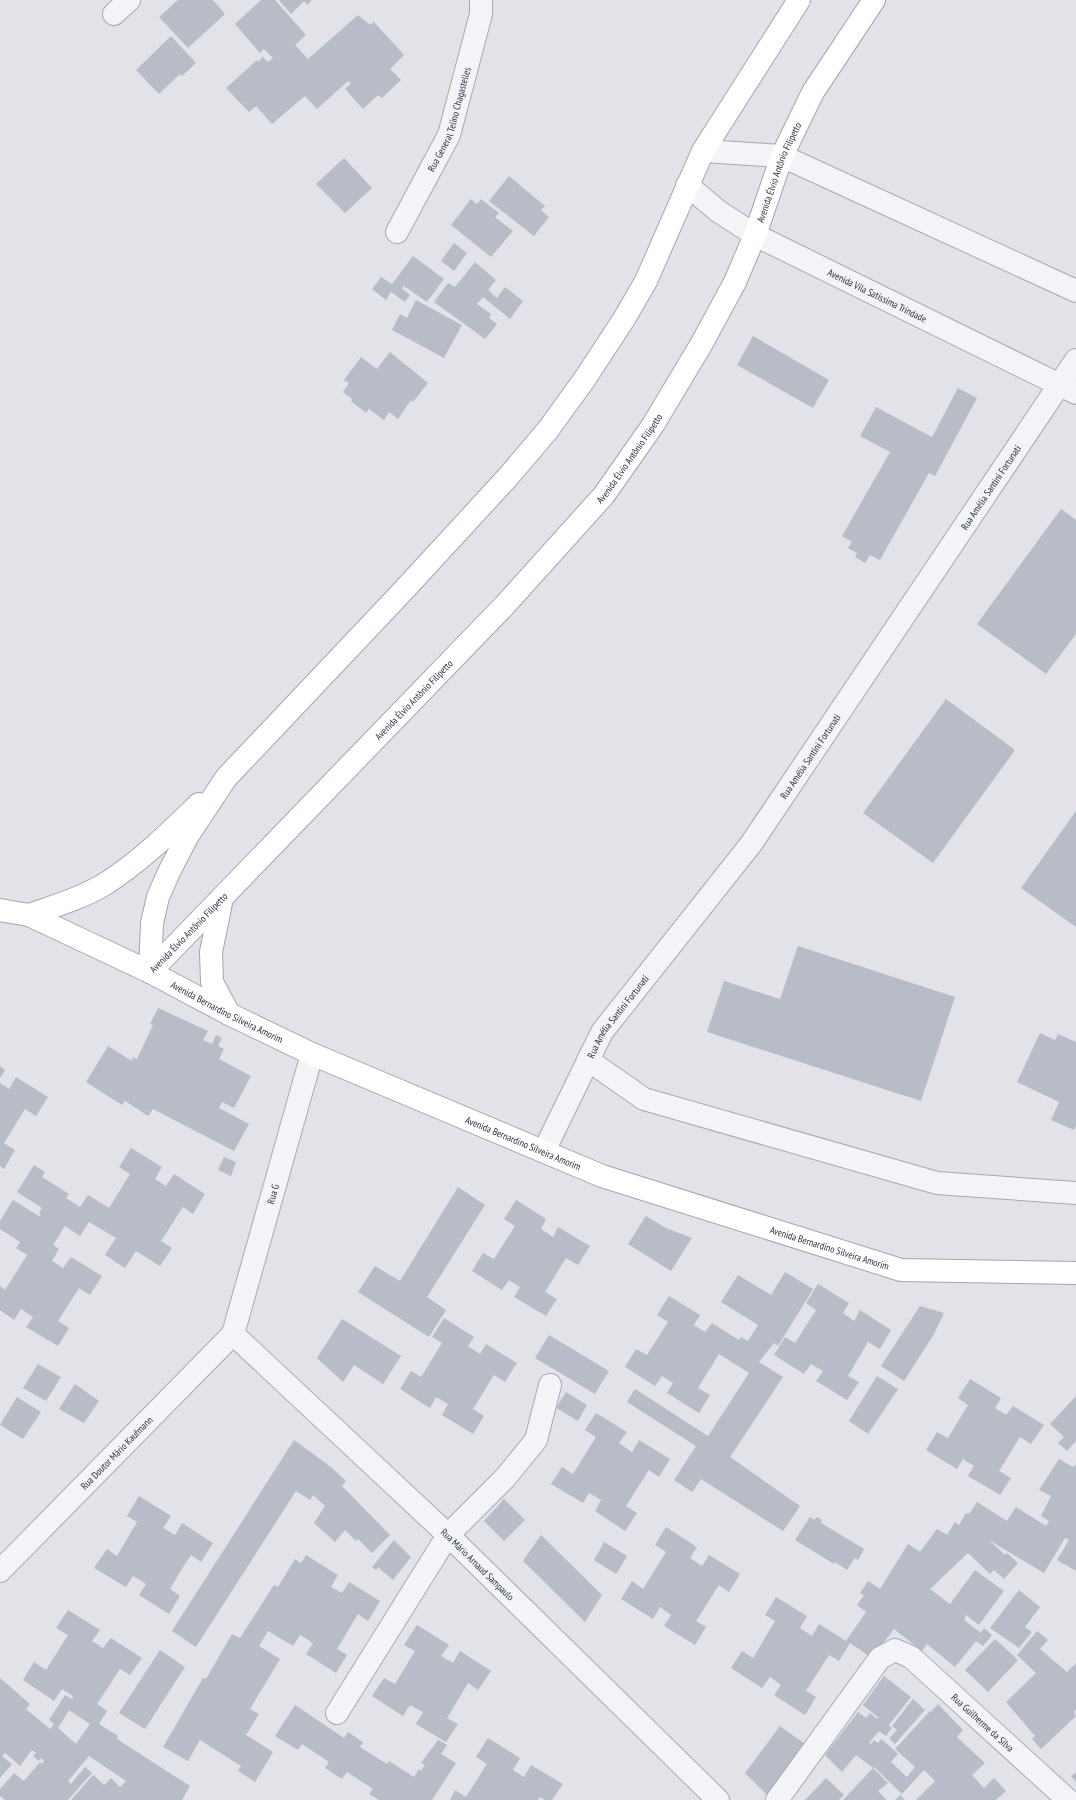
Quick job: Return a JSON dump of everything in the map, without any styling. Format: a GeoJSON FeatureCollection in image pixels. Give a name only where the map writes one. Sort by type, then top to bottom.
{"type":"FeatureCollection","features":[{"type":"Feature","properties":{"kind":"main road","name":"Avenida Élvio Antônio Filipetto"},"geometry":{"type":"LineString","coordinates":[[150,972],[152,923],[158,897],[168,872],[187,837],[226,778],[408,586],[507,478],[547,431],[584,380],[624,319],[646,281],[703,151],[799,0]]}},
{"type":"Feature","properties":{"kind":"main road","name":"Avenida Élvio Antônio Filipetto"},"geometry":{"type":"LineString","coordinates":[[150,972],[504,606],[604,495],[653,424],[702,343],[735,282],[755,235],[782,156],[813,92],[874,0]]}},
{"type":"Feature","properties":{"kind":"main road"},"geometry":{"type":"LineString","coordinates":[[29,915],[70,901],[111,880],[162,839],[226,778]]}},
{"type":"Feature","properties":{"kind":"main road"},"geometry":{"type":"LineString","coordinates":[[222,898],[211,952],[212,982],[229,1014]]}},
{"type":"Feature","properties":{"kind":"main road","name":"Avenida Bernardino Silveira Amorim"},"geometry":{"type":"LineString","coordinates":[[0,910],[29,915],[150,972],[229,1014],[312,1054],[602,1176],[901,1270],[1076,1273]]}},
{"type":"Feature","properties":{"kind":"street","name":"Rua General Telino Chagastelles"},"geometry":{"type":"LineString","coordinates":[[397,232],[450,136],[481,14],[481,0]]}},
{"type":"Feature","properties":{"kind":"street"},"geometry":{"type":"LineString","coordinates":[[703,151],[782,156],[1076,291]]}},
{"type":"Feature","properties":{"kind":"street","name":"Avenida Vila Satíssima Trindade"},"geometry":{"type":"LineString","coordinates":[[687,185],[718,210],[755,235],[1068,389]]}},
{"type":"Feature","properties":{"kind":"street","name":"Rua Amélia Santini Fortunati"},"geometry":{"type":"LineString","coordinates":[[544,1151],[602,1032],[751,844],[1068,389],[1076,360]]}},
{"type":"Feature","properties":{"kind":"street","name":"Rua G"},"geometry":{"type":"LineString","coordinates":[[233,1334],[312,1054]]}},
{"type":"Feature","properties":{"kind":"street"},"geometry":{"type":"LineString","coordinates":[[588,1060],[644,1099],[937,1183],[1076,1193]]}},
{"type":"Feature","properties":{"kind":"street","name":"Rua Mário Arnaud Sampaulo"},"geometry":{"type":"LineString","coordinates":[[233,1334],[448,1535],[718,1800]]}},
{"type":"Feature","properties":{"kind":"street","name":"Rua Doutor Mário Kaufmann"},"geometry":{"type":"LineString","coordinates":[[0,1571],[233,1334]]}},
{"type":"Feature","properties":{"kind":"street"},"geometry":{"type":"LineString","coordinates":[[337,1713],[448,1535],[505,1478],[536,1440],[550,1385]]}},
{"type":"Feature","properties":{"kind":"street","name":"Rua Guilherme da Silva"},"geometry":{"type":"LineString","coordinates":[[777,1800],[880,1658],[895,1650],[911,1657],[1068,1800]]}},
{"type":"Feature","properties":{"kind":"building"},"geometry":{"type":"Polygon","coordinates":[[[178,0],[213,0],[225,14],[188,48],[159,17],[178,0]]]}},
{"type":"Feature","properties":{"kind":"building"},"geometry":{"type":"Polygon","coordinates":[[[261,0],[275,0],[306,35],[295,45],[308,59],[358,15],[370,25],[374,22],[404,55],[390,69],[401,80],[382,98],[378,95],[363,109],[345,89],[351,83],[348,81],[317,109],[305,96],[272,124],[256,106],[249,112],[226,88],[257,60],[258,62],[263,57],[268,62],[273,58],[264,49],[260,53],[235,24],[261,0]]]}},
{"type":"Feature","properties":{"kind":"building"},"geometry":{"type":"Polygon","coordinates":[[[279,0],[312,0],[307,5],[304,1],[291,14],[279,0]]]}},
{"type":"Feature","properties":{"kind":"building"},"geometry":{"type":"Polygon","coordinates":[[[171,36],[196,63],[182,76],[180,74],[159,94],[136,70],[171,36]]]}},
{"type":"Feature","properties":{"kind":"building"},"geometry":{"type":"Polygon","coordinates":[[[344,158],[372,188],[345,213],[316,184],[344,158]]]}},
{"type":"Feature","properties":{"kind":"building"},"geometry":{"type":"Polygon","coordinates":[[[509,176],[545,206],[541,210],[549,217],[534,236],[489,201],[509,176]]]}},
{"type":"Feature","properties":{"kind":"building"},"geometry":{"type":"Polygon","coordinates":[[[471,199],[477,204],[481,199],[499,213],[495,217],[513,231],[491,257],[451,225],[471,199]]]}},
{"type":"Feature","properties":{"kind":"building"},"geometry":{"type":"Polygon","coordinates":[[[454,243],[467,253],[454,271],[441,261],[454,243]]]}},
{"type":"Feature","properties":{"kind":"building"},"geometry":{"type":"Polygon","coordinates":[[[413,256],[444,279],[427,302],[404,286],[402,289],[410,295],[405,302],[391,292],[386,300],[372,289],[381,277],[392,284],[413,256]]]}},
{"type":"Feature","properties":{"kind":"building"},"geometry":{"type":"Polygon","coordinates":[[[475,262],[496,280],[488,290],[497,298],[505,287],[523,301],[510,319],[483,297],[477,304],[491,314],[489,318],[497,324],[485,339],[434,302],[448,283],[455,287],[475,262]]]}},
{"type":"Feature","properties":{"kind":"building"},"geometry":{"type":"Polygon","coordinates":[[[416,300],[462,325],[444,358],[392,330],[400,314],[407,318],[416,300]]]}},
{"type":"Feature","properties":{"kind":"building"},"geometry":{"type":"Polygon","coordinates":[[[753,336],[829,380],[813,408],[737,365],[753,336]]]}},
{"type":"Feature","properties":{"kind":"building"},"geometry":{"type":"Polygon","coordinates":[[[390,352],[428,383],[413,402],[411,400],[398,419],[389,412],[384,420],[369,409],[366,413],[351,401],[352,399],[343,392],[349,383],[344,380],[361,357],[377,369],[390,352]]]}},
{"type":"Feature","properties":{"kind":"building"},"geometry":{"type":"Polygon","coordinates":[[[958,388],[977,398],[935,476],[929,473],[880,560],[870,555],[865,563],[855,557],[857,553],[848,548],[852,542],[842,536],[890,452],[860,436],[876,407],[932,437],[958,388]]]}},
{"type":"Feature","properties":{"kind":"building"},"geometry":{"type":"Polygon","coordinates":[[[1061,509],[1076,520],[1076,634],[1046,674],[977,624],[1061,509]]]}},
{"type":"Feature","properties":{"kind":"building"},"geometry":{"type":"Polygon","coordinates":[[[946,699],[1015,750],[933,863],[863,813],[946,699]]]}},
{"type":"Feature","properties":{"kind":"building"},"geometry":{"type":"Polygon","coordinates":[[[1076,811],[1076,927],[1021,888],[1076,811]]]}},
{"type":"Feature","properties":{"kind":"building"},"geometry":{"type":"Polygon","coordinates":[[[798,946],[955,997],[921,1101],[707,1032],[724,981],[780,999],[798,946]]]}},
{"type":"Feature","properties":{"kind":"building"},"geometry":{"type":"Polygon","coordinates":[[[158,1008],[208,1031],[203,1040],[212,1044],[216,1035],[222,1038],[218,1046],[224,1049],[219,1059],[251,1076],[234,1108],[222,1102],[219,1108],[249,1124],[234,1151],[153,1109],[148,1116],[125,1101],[122,1105],[86,1082],[108,1046],[132,1061],[133,1057],[137,1059],[153,1025],[150,1024],[158,1008]]]}},
{"type":"Feature","properties":{"kind":"building"},"geometry":{"type":"Polygon","coordinates":[[[1040,1033],[1055,1040],[1058,1034],[1076,1042],[1076,1126],[1074,1130],[1051,1120],[1059,1102],[1017,1082],[1040,1033]]]}},
{"type":"Feature","properties":{"kind":"building"},"geometry":{"type":"Polygon","coordinates":[[[0,1066],[5,1070],[0,1078],[0,1066]]]}},
{"type":"Feature","properties":{"kind":"building"},"geometry":{"type":"Polygon","coordinates":[[[16,1077],[48,1097],[36,1116],[25,1109],[4,1143],[15,1150],[4,1169],[0,1166],[0,1083],[9,1089],[16,1077]]]}},
{"type":"Feature","properties":{"kind":"building"},"geometry":{"type":"Polygon","coordinates":[[[131,1148],[162,1167],[155,1179],[166,1186],[174,1174],[205,1194],[193,1214],[183,1207],[161,1241],[172,1248],[160,1266],[136,1251],[125,1268],[105,1255],[116,1238],[89,1222],[80,1236],[65,1226],[53,1245],[59,1249],[52,1261],[63,1268],[71,1257],[102,1276],[90,1295],[79,1288],[58,1321],[69,1328],[58,1346],[26,1327],[33,1317],[21,1309],[14,1320],[0,1310],[0,1286],[5,1290],[27,1255],[16,1248],[20,1242],[0,1229],[0,1221],[13,1200],[39,1216],[41,1215],[39,1213],[42,1208],[17,1192],[34,1165],[45,1172],[42,1177],[69,1194],[66,1198],[80,1207],[88,1195],[109,1208],[130,1174],[119,1167],[131,1148]]]}},
{"type":"Feature","properties":{"kind":"building"},"geometry":{"type":"Polygon","coordinates":[[[224,1157],[236,1162],[231,1176],[218,1170],[224,1157]]]}},
{"type":"Feature","properties":{"kind":"building"},"geometry":{"type":"Polygon","coordinates":[[[458,1187],[485,1205],[427,1297],[446,1310],[429,1337],[358,1292],[375,1266],[400,1281],[458,1187]]]}},
{"type":"Feature","properties":{"kind":"building"},"geometry":{"type":"Polygon","coordinates":[[[516,1200],[546,1219],[541,1229],[553,1237],[558,1227],[590,1246],[578,1265],[566,1258],[545,1292],[557,1299],[546,1316],[514,1297],[520,1287],[509,1280],[502,1290],[472,1271],[483,1253],[494,1259],[515,1226],[504,1219],[516,1200]]]}},
{"type":"Feature","properties":{"kind":"building"},"geometry":{"type":"Polygon","coordinates":[[[646,1216],[666,1228],[692,1238],[671,1271],[628,1244],[646,1216]]]}},
{"type":"Feature","properties":{"kind":"building"},"geometry":{"type":"Polygon","coordinates":[[[785,1272],[813,1289],[778,1346],[774,1343],[759,1362],[783,1377],[730,1457],[800,1506],[783,1531],[701,1479],[692,1492],[674,1480],[696,1446],[627,1402],[635,1389],[708,1436],[749,1373],[719,1354],[698,1388],[710,1395],[699,1413],[667,1393],[673,1383],[662,1376],[655,1386],[625,1367],[636,1349],[647,1355],[668,1322],[657,1315],[669,1296],[700,1315],[694,1325],[705,1332],[712,1323],[739,1340],[741,1337],[748,1341],[758,1325],[721,1302],[738,1275],[771,1295],[785,1272]]]}},
{"type":"Feature","properties":{"kind":"building"},"geometry":{"type":"Polygon","coordinates":[[[818,1284],[849,1303],[843,1313],[854,1321],[860,1310],[891,1330],[880,1349],[868,1342],[848,1376],[859,1382],[847,1400],[816,1381],[823,1371],[811,1364],[804,1374],[774,1355],[785,1337],[795,1343],[816,1310],[806,1303],[818,1284]]]}},
{"type":"Feature","properties":{"kind":"building"},"geometry":{"type":"Polygon","coordinates":[[[920,1306],[944,1313],[934,1334],[904,1381],[881,1366],[920,1306]]]}},
{"type":"Feature","properties":{"kind":"building"},"geometry":{"type":"Polygon","coordinates":[[[444,1318],[474,1337],[468,1346],[480,1354],[486,1344],[517,1363],[505,1382],[494,1375],[473,1409],[484,1416],[473,1434],[442,1415],[448,1404],[436,1397],[430,1408],[400,1389],[411,1371],[421,1377],[442,1343],[432,1337],[444,1318]]]}},
{"type":"Feature","properties":{"kind":"building"},"geometry":{"type":"Polygon","coordinates":[[[342,1319],[401,1356],[383,1384],[354,1365],[343,1382],[317,1358],[342,1319]]]}},
{"type":"Feature","properties":{"kind":"building"},"geometry":{"type":"Polygon","coordinates":[[[549,1335],[609,1371],[595,1394],[535,1358],[549,1335]]]}},
{"type":"Feature","properties":{"kind":"building"},"geometry":{"type":"Polygon","coordinates":[[[38,1364],[61,1377],[46,1401],[23,1388],[38,1364]]]}},
{"type":"Feature","properties":{"kind":"building"},"geometry":{"type":"Polygon","coordinates":[[[877,1376],[898,1389],[868,1434],[849,1421],[877,1376]]]}},
{"type":"Feature","properties":{"kind":"building"},"geometry":{"type":"Polygon","coordinates":[[[970,1379],[1001,1398],[995,1408],[1006,1415],[1013,1406],[1044,1425],[1031,1444],[1020,1437],[999,1471],[1011,1478],[1000,1495],[968,1476],[974,1466],[963,1459],[957,1469],[926,1450],[937,1432],[948,1438],[968,1405],[958,1398],[970,1379]]]}},
{"type":"Feature","properties":{"kind":"building"},"geometry":{"type":"Polygon","coordinates":[[[75,1384],[99,1401],[84,1423],[59,1409],[75,1384]]]}},
{"type":"Feature","properties":{"kind":"building"},"geometry":{"type":"Polygon","coordinates":[[[566,1392],[587,1405],[578,1421],[556,1408],[566,1392]]]}},
{"type":"Feature","properties":{"kind":"building"},"geometry":{"type":"Polygon","coordinates":[[[1076,1396],[1076,1441],[1067,1451],[1058,1443],[1064,1437],[1050,1424],[1076,1396]]]}},
{"type":"Feature","properties":{"kind":"building"},"geometry":{"type":"Polygon","coordinates":[[[17,1397],[41,1412],[23,1439],[0,1425],[17,1397]]]}},
{"type":"Feature","properties":{"kind":"building"},"geometry":{"type":"Polygon","coordinates":[[[596,1413],[627,1432],[619,1443],[632,1452],[639,1440],[670,1459],[659,1477],[649,1470],[626,1506],[637,1513],[625,1531],[595,1511],[601,1500],[589,1493],[583,1503],[551,1484],[562,1467],[573,1474],[596,1437],[585,1430],[596,1413]]]}},
{"type":"Feature","properties":{"kind":"building"},"geometry":{"type":"Polygon","coordinates":[[[294,1440],[331,1467],[346,1481],[342,1486],[390,1535],[372,1553],[358,1539],[356,1541],[345,1530],[335,1542],[314,1523],[325,1506],[313,1495],[310,1500],[296,1491],[196,1647],[172,1631],[294,1440]]]}},
{"type":"Feature","properties":{"kind":"building"},"geometry":{"type":"Polygon","coordinates":[[[1059,1459],[1073,1467],[1076,1464],[1076,1571],[1057,1560],[1069,1540],[1065,1538],[1044,1573],[989,1540],[1005,1555],[1007,1553],[1018,1563],[1004,1579],[994,1570],[990,1574],[968,1553],[930,1589],[950,1604],[975,1570],[1004,1591],[979,1625],[966,1615],[964,1620],[981,1633],[984,1628],[992,1635],[983,1646],[976,1641],[955,1667],[927,1644],[922,1651],[894,1629],[872,1658],[850,1643],[839,1661],[829,1655],[806,1691],[816,1697],[805,1715],[774,1695],[781,1685],[770,1677],[762,1688],[731,1668],[742,1651],[753,1658],[775,1621],[765,1615],[776,1597],[807,1616],[800,1628],[812,1636],[819,1624],[846,1641],[866,1612],[857,1605],[864,1595],[860,1593],[868,1581],[880,1589],[908,1544],[920,1552],[937,1529],[947,1535],[955,1522],[959,1525],[966,1513],[969,1514],[977,1502],[1007,1521],[1016,1507],[1046,1526],[1049,1521],[1041,1516],[1051,1496],[1039,1490],[1059,1459]]]}},
{"type":"Feature","properties":{"kind":"building"},"geometry":{"type":"Polygon","coordinates":[[[139,1496],[171,1516],[163,1528],[175,1535],[182,1523],[213,1543],[201,1562],[191,1555],[183,1567],[170,1589],[180,1596],[169,1614],[139,1595],[146,1584],[133,1576],[126,1587],[94,1568],[107,1549],[117,1556],[137,1522],[127,1516],[139,1496]]]}},
{"type":"Feature","properties":{"kind":"building"},"geometry":{"type":"Polygon","coordinates":[[[504,1499],[525,1520],[504,1541],[484,1521],[504,1499]]]}},
{"type":"Feature","properties":{"kind":"building"},"geometry":{"type":"Polygon","coordinates":[[[810,1517],[814,1520],[817,1517],[822,1520],[821,1522],[823,1524],[864,1549],[858,1560],[855,1558],[847,1570],[835,1562],[834,1564],[795,1540],[810,1517]]]}},
{"type":"Feature","properties":{"kind":"building"},"geometry":{"type":"Polygon","coordinates":[[[666,1527],[697,1547],[690,1558],[702,1566],[709,1555],[740,1574],[729,1592],[719,1585],[696,1621],[706,1627],[695,1645],[664,1626],[671,1615],[660,1607],[653,1619],[621,1599],[632,1581],[643,1589],[666,1552],[655,1545],[666,1527]]]}},
{"type":"Feature","properties":{"kind":"building"},"geometry":{"type":"Polygon","coordinates":[[[541,1535],[602,1595],[585,1622],[523,1561],[541,1535]]]}},
{"type":"Feature","properties":{"kind":"building"},"geometry":{"type":"Polygon","coordinates":[[[394,1540],[411,1557],[393,1580],[378,1567],[376,1570],[372,1567],[394,1540]]]}},
{"type":"Feature","properties":{"kind":"building"},"geometry":{"type":"Polygon","coordinates":[[[604,1542],[627,1556],[616,1574],[594,1560],[604,1542]]]}},
{"type":"Feature","properties":{"kind":"building"},"geometry":{"type":"Polygon","coordinates":[[[306,1555],[338,1575],[331,1587],[342,1593],[349,1582],[380,1601],[368,1621],[358,1614],[337,1649],[347,1655],[336,1673],[306,1654],[313,1643],[300,1635],[293,1646],[268,1631],[259,1646],[280,1659],[250,1709],[259,1714],[246,1735],[273,1752],[255,1782],[238,1771],[241,1766],[200,1740],[188,1761],[163,1747],[203,1678],[206,1679],[232,1634],[240,1638],[274,1585],[278,1587],[295,1559],[301,1563],[306,1555]]]}},
{"type":"Feature","properties":{"kind":"building"},"geometry":{"type":"Polygon","coordinates":[[[1019,1590],[1040,1607],[1025,1627],[1032,1632],[1019,1648],[990,1628],[1019,1590]]]}},
{"type":"Feature","properties":{"kind":"building"},"geometry":{"type":"Polygon","coordinates":[[[68,1610],[100,1630],[92,1641],[103,1648],[111,1638],[142,1658],[130,1675],[120,1669],[97,1704],[107,1711],[99,1724],[118,1736],[117,1739],[190,1786],[182,1800],[71,1800],[93,1775],[104,1785],[111,1778],[120,1787],[126,1781],[89,1756],[68,1781],[71,1784],[85,1767],[92,1773],[68,1800],[5,1800],[0,1796],[0,1789],[14,1773],[24,1781],[40,1762],[42,1764],[44,1761],[41,1758],[39,1761],[33,1756],[36,1753],[32,1750],[20,1766],[5,1753],[2,1756],[12,1764],[0,1778],[0,1678],[30,1704],[26,1709],[50,1729],[54,1724],[49,1720],[65,1695],[72,1699],[73,1696],[62,1689],[54,1701],[23,1680],[34,1662],[46,1670],[68,1635],[56,1628],[68,1610]],[[69,1710],[58,1728],[76,1744],[90,1724],[69,1710]]]}},
{"type":"Feature","properties":{"kind":"building"},"geometry":{"type":"Polygon","coordinates":[[[417,1625],[449,1645],[441,1656],[453,1663],[460,1651],[491,1671],[478,1690],[468,1683],[447,1718],[458,1724],[446,1742],[416,1724],[423,1712],[410,1705],[403,1716],[372,1696],[384,1678],[395,1684],[415,1651],[404,1645],[417,1625]]]}},
{"type":"Feature","properties":{"kind":"building"},"geometry":{"type":"Polygon","coordinates":[[[1037,1631],[1048,1640],[1040,1649],[1067,1672],[1076,1663],[1076,1709],[1074,1712],[1076,1716],[1041,1749],[1032,1739],[1035,1736],[1006,1702],[1036,1673],[1017,1655],[1037,1631]]]}},
{"type":"Feature","properties":{"kind":"building"},"geometry":{"type":"Polygon","coordinates":[[[995,1639],[1018,1660],[988,1692],[965,1670],[995,1639]]]}},
{"type":"Feature","properties":{"kind":"building"},"geometry":{"type":"Polygon","coordinates":[[[160,1650],[185,1667],[145,1729],[119,1713],[160,1650]]]}},
{"type":"Feature","properties":{"kind":"building"},"geometry":{"type":"Polygon","coordinates":[[[884,1676],[911,1697],[889,1725],[892,1728],[886,1736],[879,1731],[869,1743],[871,1744],[874,1740],[878,1743],[881,1739],[892,1748],[898,1754],[891,1762],[907,1777],[915,1767],[895,1749],[938,1704],[963,1730],[957,1737],[985,1763],[972,1775],[984,1788],[994,1778],[1006,1791],[996,1800],[916,1800],[935,1781],[924,1770],[902,1794],[874,1767],[873,1768],[856,1755],[842,1772],[825,1755],[858,1712],[866,1718],[870,1713],[877,1719],[879,1718],[863,1705],[884,1676]]]}},
{"type":"Feature","properties":{"kind":"building"},"geometry":{"type":"Polygon","coordinates":[[[913,1699],[925,1710],[895,1744],[889,1738],[897,1730],[892,1726],[913,1699]]]}},
{"type":"Feature","properties":{"kind":"building"},"geometry":{"type":"Polygon","coordinates":[[[295,1705],[344,1738],[348,1732],[363,1742],[360,1747],[387,1764],[389,1761],[414,1777],[419,1769],[421,1771],[425,1765],[421,1763],[438,1740],[447,1745],[441,1754],[456,1763],[432,1800],[379,1800],[369,1794],[373,1789],[347,1772],[342,1779],[325,1768],[329,1762],[302,1744],[298,1750],[275,1736],[295,1705]]]}},
{"type":"Feature","properties":{"kind":"building"},"geometry":{"type":"Polygon","coordinates":[[[780,1726],[805,1744],[767,1795],[745,1773],[780,1726]]]}},
{"type":"Feature","properties":{"kind":"building"},"geometry":{"type":"Polygon","coordinates":[[[488,1738],[520,1758],[513,1770],[524,1777],[531,1765],[563,1784],[552,1800],[545,1800],[540,1797],[538,1800],[450,1800],[455,1790],[466,1797],[487,1764],[476,1757],[488,1738]]]}},
{"type":"Feature","properties":{"kind":"building"},"geometry":{"type":"Polygon","coordinates":[[[873,1768],[888,1783],[878,1791],[887,1800],[843,1800],[873,1768]]]}},
{"type":"Feature","properties":{"kind":"building"},"geometry":{"type":"Polygon","coordinates":[[[1076,1772],[1076,1782],[1071,1776],[1076,1772]]]}},
{"type":"Feature","properties":{"kind":"building"},"geometry":{"type":"Polygon","coordinates":[[[826,1778],[844,1795],[839,1800],[805,1800],[826,1778]]]}},
{"type":"Feature","properties":{"kind":"building"},"geometry":{"type":"Polygon","coordinates":[[[900,1795],[905,1800],[895,1800],[900,1795]]]}}]}
